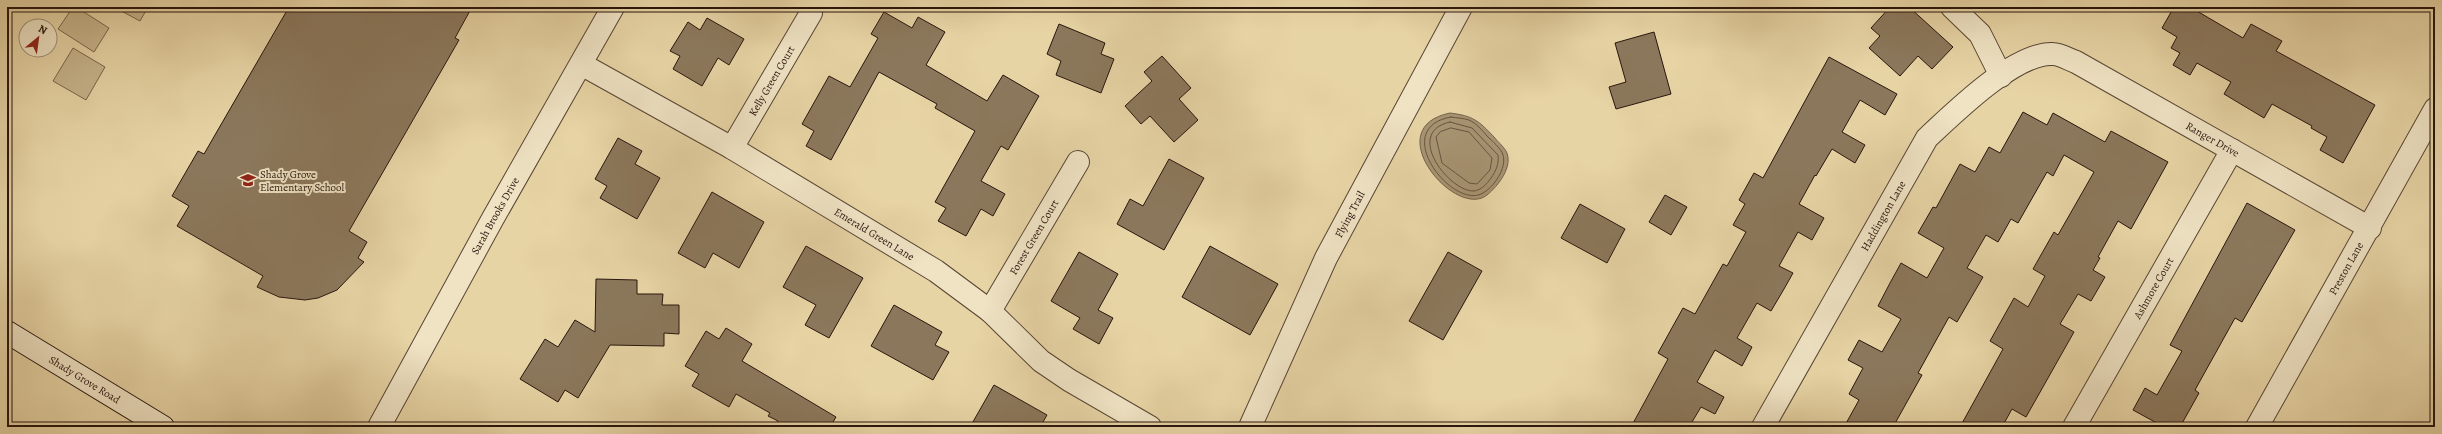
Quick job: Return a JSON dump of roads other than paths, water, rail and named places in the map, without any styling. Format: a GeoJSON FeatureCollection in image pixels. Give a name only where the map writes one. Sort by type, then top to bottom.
{"type":"FeatureCollection","features":[{"type":"Feature","properties":{"kind":"street","name":"Sarah Brooks Drive"},"geometry":{"type":"LineString","coordinates":[[379,427],[492,220],[613,7]]}},
{"type":"Feature","properties":{"kind":"street","name":"Flying Trail"},"geometry":{"type":"LineString","coordinates":[[1250,427],[1326,258],[1461,7]]}},
{"type":"Feature","properties":{"kind":"street"},"geometry":{"type":"LineString","coordinates":[[1952,7],[1980,34],[2001,76]]}},
{"type":"Feature","properties":{"kind":"street","name":"Kelly Green Court"},"geometry":{"type":"LineString","coordinates":[[732,148],[811,13]]}},
{"type":"Feature","properties":{"kind":"street","name":"Haddington Lane"},"geometry":{"type":"LineString","coordinates":[[1763,427],[1927,138],[1966,102],[2012,68],[2031,59],[2054,54]]}},
{"type":"Feature","properties":{"kind":"street","name":"Ranger Drive"},"geometry":{"type":"LineString","coordinates":[[2054,54],[2076,62],[2370,228]]}},
{"type":"Feature","properties":{"kind":"street","name":"Emerald Green Lane"},"geometry":{"type":"LineString","coordinates":[[581,64],[732,148],[936,270],[990,311],[1041,361],[1069,380],[1150,427]]}},
{"type":"Feature","properties":{"kind":"street","name":"Preston Lane"},"geometry":{"type":"LineString","coordinates":[[2257,427],[2370,228],[2435,109]]}},
{"type":"Feature","properties":{"kind":"street","name":"Ashmore Court"},"geometry":{"type":"LineString","coordinates":[[2074,427],[2232,150]]}},
{"type":"Feature","properties":{"kind":"street","name":"Forest Green Court"},"geometry":{"type":"LineString","coordinates":[[990,311],[1078,162]]}},
{"type":"Feature","properties":{"kind":"street","name":"Shady Grove Road"},"geometry":{"type":"LineString","coordinates":[[7,332],[163,427]]}},
{"type":"Feature","properties":{"kind":"water"},"geometry":{"type":"Polygon","coordinates":[[[1450,113],[1470,117],[1484,126],[1506,151],[1508,163],[1504,175],[1487,195],[1474,199],[1458,195],[1442,184],[1430,169],[1421,152],[1421,136],[1429,122],[1450,113]]]}},
{"type":"Feature","properties":{"kind":"place","name":"Shady Grove Elementary School"},"geometry":{"type":"Point","coordinates":[248,180]}}]}
